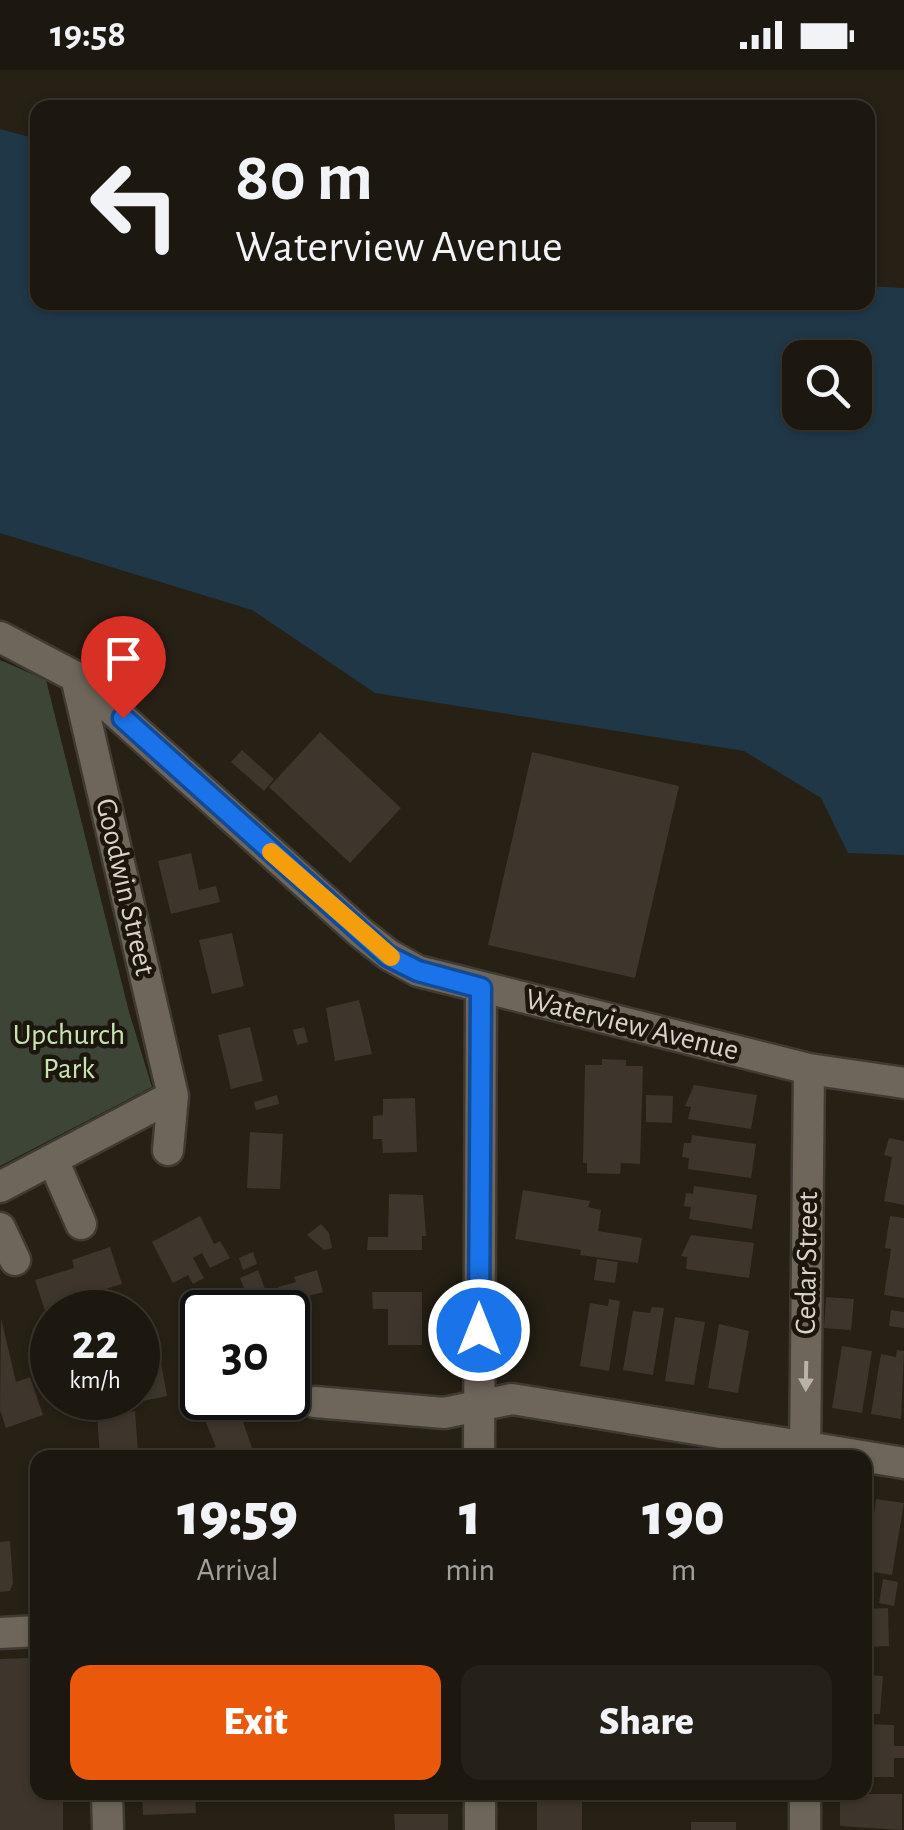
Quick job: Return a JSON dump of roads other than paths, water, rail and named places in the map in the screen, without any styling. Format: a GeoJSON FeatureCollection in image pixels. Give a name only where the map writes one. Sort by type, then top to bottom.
{"type":"FeatureCollection","features":[{"type":"Feature","properties":{"kind":"street","name":"Waterview Avenue"},"geometry":{"type":"LineString","coordinates":[[0,636],[76,677],[388,956],[418,971],[809,1069],[904,1083]]}},
{"type":"Feature","properties":{"kind":"street","name":"Goodwin Street"},"geometry":{"type":"LineString","coordinates":[[76,677],[173,1096],[168,1150]]}},
{"type":"Feature","properties":{"kind":"street"},"geometry":{"type":"LineString","coordinates":[[479,1450],[481,988]]}},
{"type":"Feature","properties":{"kind":"street","name":"Cedar Street"},"geometry":{"type":"LineString","coordinates":[[805,1450],[809,1069]]}},
{"type":"Feature","properties":{"kind":"street"},"geometry":{"type":"LineString","coordinates":[[0,1186],[173,1096]]}},
{"type":"Feature","properties":{"kind":"street"},"geometry":{"type":"LineString","coordinates":[[52,1160],[81,1224]]}},
{"type":"Feature","properties":{"kind":"street"},"geometry":{"type":"LineString","coordinates":[[0,1228],[15,1260]]}},
{"type":"Feature","properties":{"kind":"street"},"geometry":{"type":"LineString","coordinates":[[315,1402],[444,1414],[512,1399],[794,1450]]}},
{"type":"Feature","properties":{"kind":"street"},"geometry":{"type":"LineString","coordinates":[[872,1459],[904,1463]]}},
{"type":"Feature","properties":{"kind":"street"},"geometry":{"type":"LineString","coordinates":[[0,1633],[30,1632]]}},
{"type":"Feature","properties":{"kind":"street"},"geometry":{"type":"LineString","coordinates":[[107,1800],[108,1830]]}},
{"type":"Feature","properties":{"kind":"street"},"geometry":{"type":"LineString","coordinates":[[480,1800],[480,1830]]}},
{"type":"Feature","properties":{"kind":"street"},"geometry":{"type":"LineString","coordinates":[[805,1800],[805,1830]]}},
{"type":"Feature","properties":{"kind":"water"},"geometry":{"type":"Polygon","coordinates":[[[0,129],[30,137],[30,310],[875,310],[875,286],[904,288],[904,855],[848,853],[821,798],[744,751],[375,693],[252,610],[0,533],[0,129]]]}},
{"type":"Feature","properties":{"kind":"park label","name":"Upchurch Park"},"geometry":{"type":"Point","coordinates":[69,1052]}}]}
